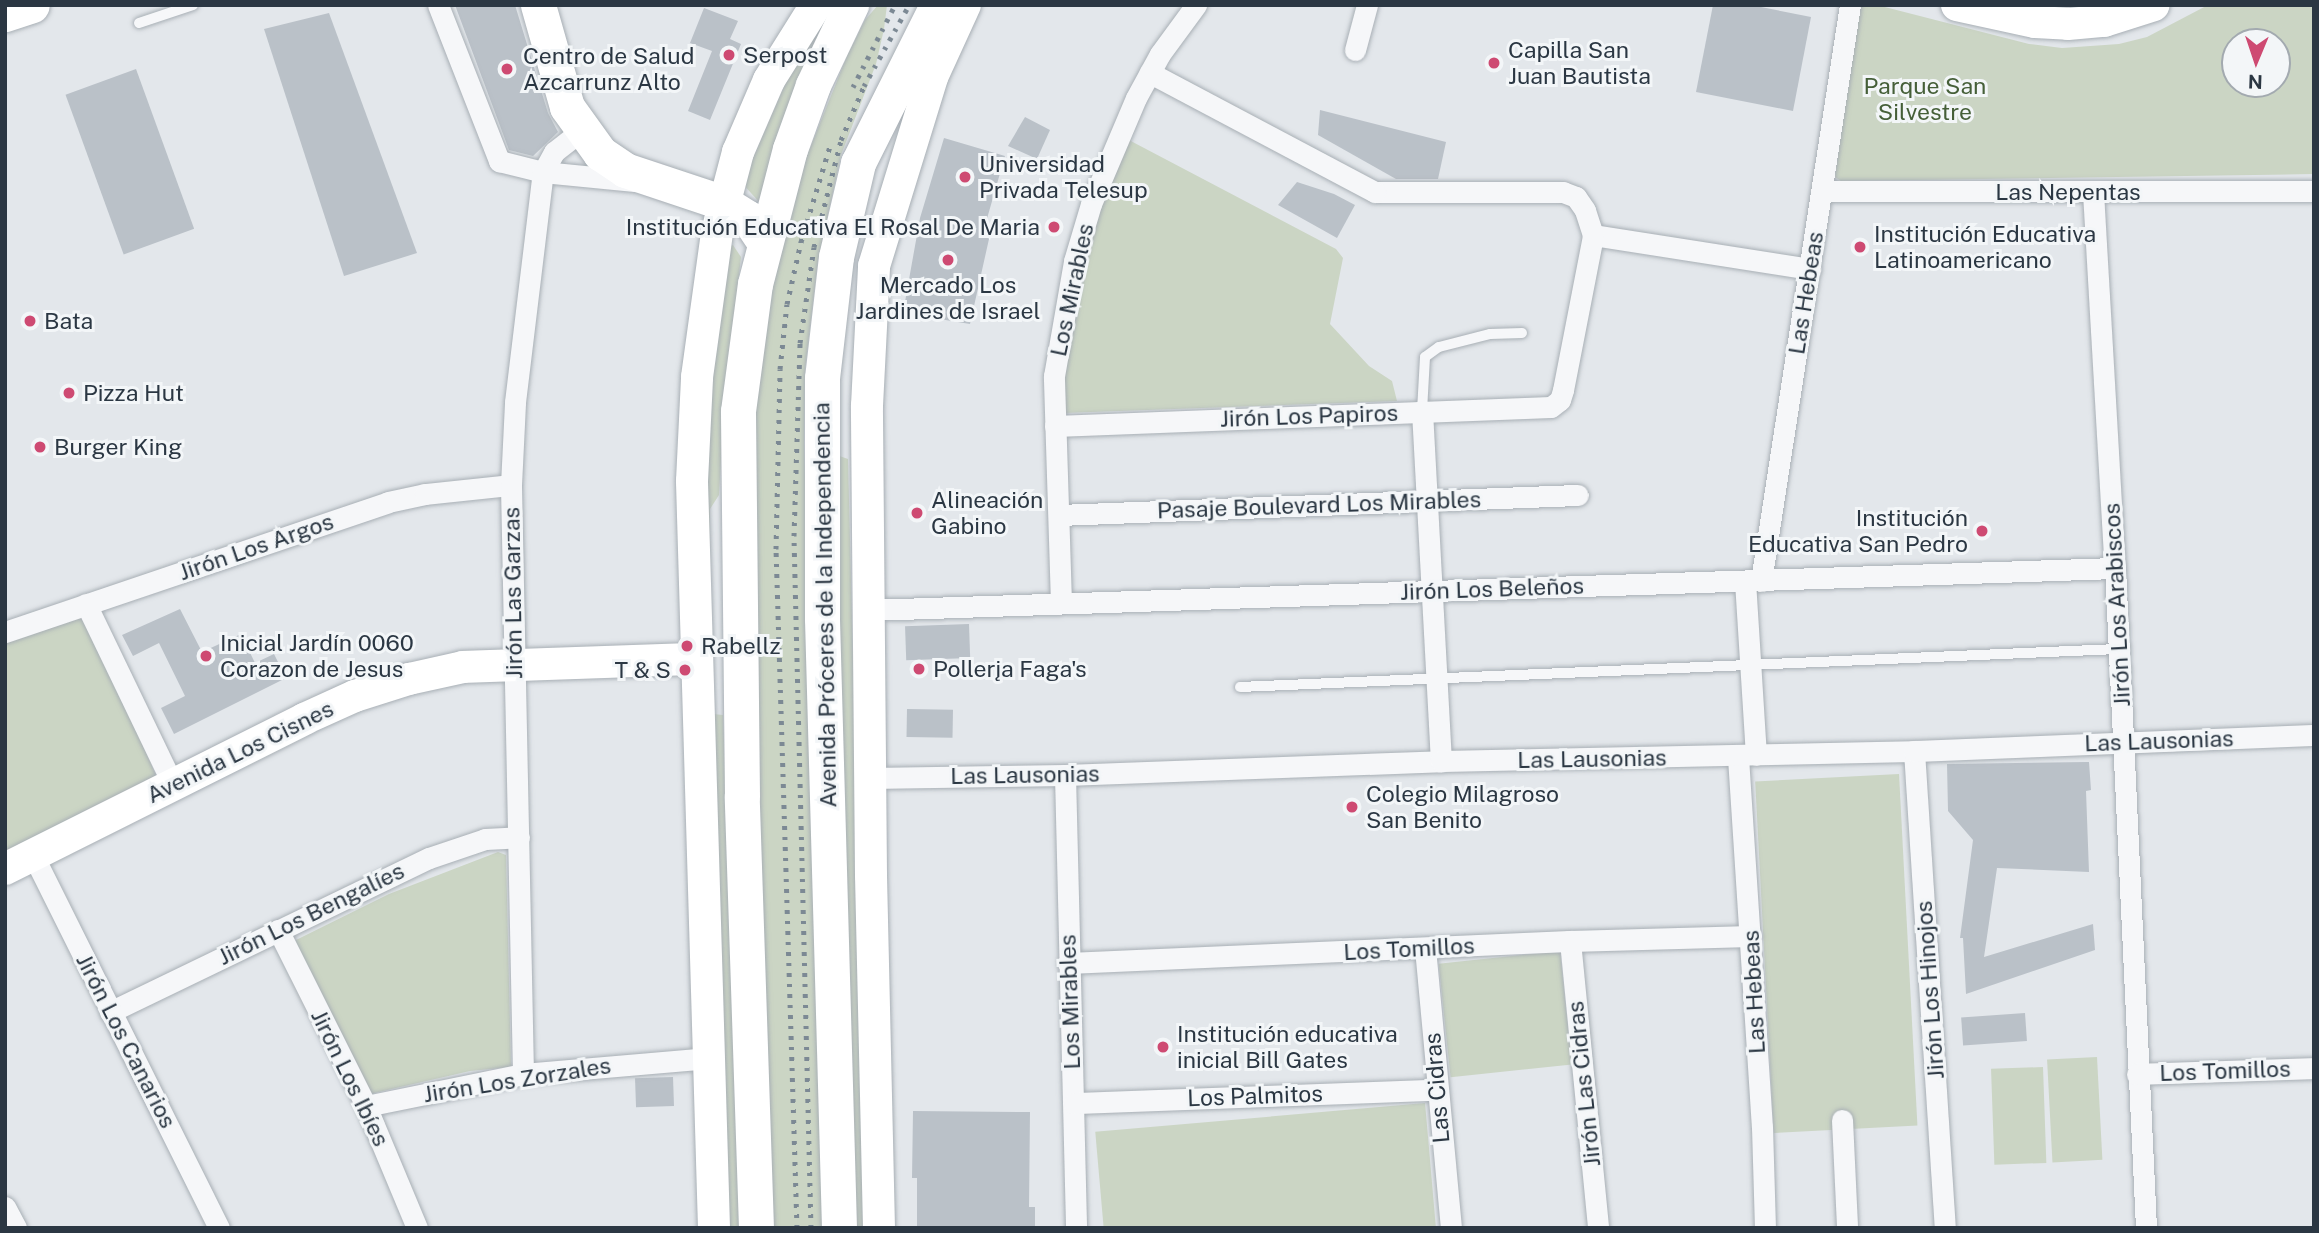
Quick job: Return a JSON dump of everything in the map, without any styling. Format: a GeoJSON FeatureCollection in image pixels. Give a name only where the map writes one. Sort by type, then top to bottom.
{"type":"FeatureCollection","features":[{"type":"Feature","properties":{"kind":"main road"},"geometry":{"type":"LineString","coordinates":[[5,14],[32,5]]}},
{"type":"Feature","properties":{"kind":"main road"},"geometry":{"type":"LineString","coordinates":[[538,5],[559,85],[581,131],[600,153],[614,163],[724,203],[748,218],[764,242]]}},
{"type":"Feature","properties":{"kind":"main road"},"geometry":{"type":"LineString","coordinates":[[714,1228],[696,659],[692,481],[695,403],[707,291],[724,203],[738,152],[769,80],[816,5]]}},
{"type":"Feature","properties":{"kind":"main road"},"geometry":{"type":"LineString","coordinates":[[756,1228],[742,796],[736,458],[738,411],[747,334],[764,242],[802,113],[851,5]]}},
{"type":"Feature","properties":{"kind":"main road"},"geometry":{"type":"LineString","coordinates":[[874,266],[880,199],[911,56],[911,5]]}},
{"type":"Feature","properties":{"kind":"main road","name":"Avenida Próceres de la Independencia"},"geometry":{"type":"LineString","coordinates":[[839,1228],[822,605],[822,378],[836,257],[855,174],[865,147],[937,5]]}},
{"type":"Feature","properties":{"kind":"main road","name":"Avenida Próceres de la Independencia"},"geometry":{"type":"LineString","coordinates":[[879,1228],[866,406],[874,266],[932,77],[965,5]]}},
{"type":"Feature","properties":{"kind":"main road"},"geometry":{"type":"LineString","coordinates":[[1957,5],[2061,24],[2104,20],[2154,5]]}},
{"type":"Feature","properties":{"kind":"main road","name":"Avenida Los Cisnes"},"geometry":{"type":"LineString","coordinates":[[19,862],[355,696],[409,679],[463,667],[696,659]]}},
{"type":"Feature","properties":{"kind":"street"},"geometry":{"type":"LineString","coordinates":[[438,5],[496,157],[513,167],[542,172],[662,182]]}},
{"type":"Feature","properties":{"kind":"street","name":"Los Mirables"},"geometry":{"type":"LineString","coordinates":[[1061,603],[1054,376],[1074,261],[1110,154],[1150,73],[1196,5]]}},
{"type":"Feature","properties":{"kind":"street"},"geometry":{"type":"LineString","coordinates":[[1355,50],[1367,5]]}},
{"type":"Feature","properties":{"kind":"street","name":"Las Hebeas"},"geometry":{"type":"LineString","coordinates":[[1765,1228],[1751,936],[1747,756],[1753,581],[1810,269],[1850,5]]}},
{"type":"Feature","properties":{"kind":"street"},"geometry":{"type":"LineString","coordinates":[[1150,73],[1375,192],[1563,192],[1576,197],[1585,210],[1592,235],[1810,269]]}},
{"type":"Feature","properties":{"kind":"street"},"geometry":{"type":"LineString","coordinates":[[542,172],[554,152],[581,131]]}},
{"type":"Feature","properties":{"kind":"street","name":"Jirón Las Garzas"},"geometry":{"type":"LineString","coordinates":[[523,1074],[511,485],[515,402],[542,172]]}},
{"type":"Feature","properties":{"kind":"street","name":"Las Nepentas"},"geometry":{"type":"LineString","coordinates":[[1822,191],[2314,191]]}},
{"type":"Feature","properties":{"kind":"street","name":"Jirón Los Arabiscos"},"geometry":{"type":"LineString","coordinates":[[2093,192],[2124,743],[2146,1228]]}},
{"type":"Feature","properties":{"kind":"street","name":"Jirón Los Papiros"},"geometry":{"type":"LineString","coordinates":[[1055,426],[1551,407],[1560,400],[1592,235]]}},
{"type":"Feature","properties":{"kind":"street"},"geometry":{"type":"LineString","coordinates":[[1422,411],[1441,761]]}},
{"type":"Feature","properties":{"kind":"street","name":"Jirón Los Argos"},"geometry":{"type":"LineString","coordinates":[[5,632],[388,502],[425,494],[511,485]]}},
{"type":"Feature","properties":{"kind":"street","name":"Pasaje Boulevard Los Mirables"},"geometry":{"type":"LineString","coordinates":[[1059,515],[1578,495]]}},
{"type":"Feature","properties":{"kind":"street","name":"Jirón Los Beleños"},"geometry":{"type":"LineString","coordinates":[[869,610],[2115,568]]}},
{"type":"Feature","properties":{"kind":"street"},"geometry":{"type":"LineString","coordinates":[[86,604],[173,785]]}},
{"type":"Feature","properties":{"kind":"street","name":"Las Lausonias"},"geometry":{"type":"LineString","coordinates":[[870,778],[1065,775],[1441,761],[1747,756],[2314,735]]}},
{"type":"Feature","properties":{"kind":"street","name":"Jirón Los Hinojos"},"geometry":{"type":"LineString","coordinates":[[1914,751],[1945,1228]]}},
{"type":"Feature","properties":{"kind":"street","name":"Los Mirables"},"geometry":{"type":"LineString","coordinates":[[1065,775],[1076,1228]]}},
{"type":"Feature","properties":{"kind":"street","name":"Jirón Los Bengalíes"},"geometry":{"type":"LineString","coordinates":[[110,1012],[446,850],[485,839],[519,836]]}},
{"type":"Feature","properties":{"kind":"street","name":"Jirón Los Canarios"},"geometry":{"type":"LineString","coordinates":[[19,862],[110,1012],[219,1228]]}},
{"type":"Feature","properties":{"kind":"street","name":"Jirón Los Ibíes"},"geometry":{"type":"LineString","coordinates":[[278,930],[366,1106],[417,1228]]}},
{"type":"Feature","properties":{"kind":"street","name":"Los Tomillos"},"geometry":{"type":"LineString","coordinates":[[1068,963],[1570,941],[1751,936]]}},
{"type":"Feature","properties":{"kind":"street","name":"Jirón Las Cidras"},"geometry":{"type":"LineString","coordinates":[[1570,941],[1598,1228]]}},
{"type":"Feature","properties":{"kind":"street","name":"Las Cidras"},"geometry":{"type":"LineString","coordinates":[[1425,948],[1451,1228]]}},
{"type":"Feature","properties":{"kind":"street","name":"Jirón Los Zorzales"},"geometry":{"type":"LineString","coordinates":[[366,1106],[523,1074],[709,1058]]}},
{"type":"Feature","properties":{"kind":"street","name":"Los Tomillos"},"geometry":{"type":"LineString","coordinates":[[2137,1074],[2314,1068]]}},
{"type":"Feature","properties":{"kind":"street","name":"Los Palmitos"},"geometry":{"type":"LineString","coordinates":[[1074,1103],[1437,1090]]}},
{"type":"Feature","properties":{"kind":"street"},"geometry":{"type":"LineString","coordinates":[[1842,1120],[1847,1228]]}},
{"type":"Feature","properties":{"kind":"street"},"geometry":{"type":"LineString","coordinates":[[5,1206],[16,1228]]}},
{"type":"Feature","properties":{"kind":"lane"},"geometry":{"type":"LineString","coordinates":[[139,23],[193,5]]}},
{"type":"Feature","properties":{"kind":"lane"},"geometry":{"type":"LineString","coordinates":[[1422,411],[1425,356],[1439,347],[1490,334],[1522,334]]}},
{"type":"Feature","properties":{"kind":"lane"},"geometry":{"type":"LineString","coordinates":[[1240,687],[2119,649]]}},
{"type":"Feature","properties":{"kind":"green space"},"geometry":{"type":"Polygon","coordinates":[[[831,5],[760,203],[742,183],[787,80],[831,5]]]}},
{"type":"Feature","properties":{"kind":"green space"},"geometry":{"type":"Polygon","coordinates":[[[878,5],[887,5],[884,29],[876,64],[841,155],[818,261],[805,370],[804,444],[828,1228],[766,1228],[749,458],[765,312],[800,173],[847,56],[865,20],[878,5]]]}},
{"type":"Feature","properties":{"kind":"green space","name":"Parque San Silvestre"},"geometry":{"type":"Polygon","coordinates":[[[1877,5],[2029,44],[2062,48],[2119,44],[2147,37],[2208,5],[2314,5],[2314,174],[1841,181],[1835,177],[1859,6],[1877,5]]]}},
{"type":"Feature","properties":{"kind":"green space"},"geometry":{"type":"Polygon","coordinates":[[[1127,139],[1336,249],[1343,258],[1330,324],[1369,366],[1392,381],[1397,401],[1063,413],[1064,362],[1072,307],[1103,199],[1127,139]]]}},
{"type":"Feature","properties":{"kind":"green space"},"geometry":{"type":"Polygon","coordinates":[[[733,245],[741,257],[724,408],[719,495],[710,509],[710,670],[713,714],[723,715],[742,1228],[723,1228],[702,461],[728,247],[733,245]]]}},
{"type":"Feature","properties":{"kind":"green space"},"geometry":{"type":"Polygon","coordinates":[[[831,453],[848,459],[867,1228],[854,1228],[831,453]]]}},
{"type":"Feature","properties":{"kind":"green space"},"geometry":{"type":"Polygon","coordinates":[[[78,612],[121,695],[158,780],[5,851],[5,640],[78,612]]]}},
{"type":"Feature","properties":{"kind":"green space"},"geometry":{"type":"Polygon","coordinates":[[[1899,774],[1917,1126],[1774,1133],[1755,782],[1899,774]]]}},
{"type":"Feature","properties":{"kind":"green space"},"geometry":{"type":"Polygon","coordinates":[[[498,852],[506,855],[511,1067],[470,1071],[370,1094],[294,941],[389,894],[498,852]]]}},
{"type":"Feature","properties":{"kind":"green space"},"geometry":{"type":"Polygon","coordinates":[[[1560,951],[1572,1064],[1451,1077],[1439,964],[1560,951]]]}},
{"type":"Feature","properties":{"kind":"green space"},"geometry":{"type":"Polygon","coordinates":[[[2097,1057],[2102,1160],[2052,1162],[2047,1060],[2097,1057]]]}},
{"type":"Feature","properties":{"kind":"green space"},"geometry":{"type":"Polygon","coordinates":[[[2043,1067],[2046,1163],[1994,1165],[1991,1069],[2043,1067]]]}},
{"type":"Feature","properties":{"kind":"green space"},"geometry":{"type":"Polygon","coordinates":[[[1425,1103],[1436,1228],[1104,1228],[1095,1132],[1425,1103]]]}},
{"type":"Feature","properties":{"kind":"building","name":"Centro de Salud Azcarrunz Alto"},"geometry":{"type":"Polygon","coordinates":[[[455,5],[515,5],[548,113],[558,132],[533,156],[509,150],[455,5]]]}},
{"type":"Feature","properties":{"kind":"building"},"geometry":{"type":"Polygon","coordinates":[[[1713,5],[1751,5],[1811,17],[1793,111],[1696,92],[1713,5]]]}},
{"type":"Feature","properties":{"kind":"building"},"geometry":{"type":"Polygon","coordinates":[[[704,8],[738,21],[730,39],[741,44],[710,120],[688,111],[712,51],[690,43],[704,8]]]}},
{"type":"Feature","properties":{"kind":"building"},"geometry":{"type":"Polygon","coordinates":[[[329,13],[417,253],[344,276],[264,29],[329,13]]]}},
{"type":"Feature","properties":{"kind":"building"},"geometry":{"type":"Polygon","coordinates":[[[136,69],[194,229],[124,254],[66,95],[136,69]]]}},
{"type":"Feature","properties":{"kind":"building"},"geometry":{"type":"Polygon","coordinates":[[[1320,110],[1446,142],[1438,179],[1396,179],[1318,135],[1320,110]]]}},
{"type":"Feature","properties":{"kind":"building"},"geometry":{"type":"Polygon","coordinates":[[[1025,117],[1050,130],[1037,159],[1008,146],[1025,117]]]}},
{"type":"Feature","properties":{"kind":"building"},"geometry":{"type":"Polygon","coordinates":[[[944,138],[1005,156],[984,229],[991,230],[970,324],[903,313],[920,218],[944,138]]]}},
{"type":"Feature","properties":{"kind":"building"},"geometry":{"type":"Polygon","coordinates":[[[1297,182],[1334,194],[1355,205],[1337,238],[1278,205],[1297,182]]]}},
{"type":"Feature","properties":{"kind":"building"},"geometry":{"type":"Polygon","coordinates":[[[180,609],[202,652],[241,634],[255,663],[274,654],[286,678],[174,734],[161,708],[185,696],[159,643],[133,656],[122,635],[180,609]]]}},
{"type":"Feature","properties":{"kind":"building"},"geometry":{"type":"Polygon","coordinates":[[[969,624],[970,658],[906,660],[905,626],[969,624]]]}},
{"type":"Feature","properties":{"kind":"building"},"geometry":{"type":"Polygon","coordinates":[[[907,709],[953,710],[953,738],[907,737],[907,709]]]}},
{"type":"Feature","properties":{"kind":"building"},"geometry":{"type":"Polygon","coordinates":[[[2089,762],[2091,790],[2086,791],[2089,872],[1997,868],[1984,957],[2093,924],[2095,950],[1966,994],[1963,938],[1960,938],[1973,840],[1948,811],[1947,764],[2089,762]]]}},
{"type":"Feature","properties":{"kind":"building"},"geometry":{"type":"Polygon","coordinates":[[[2025,1013],[2027,1041],[1963,1045],[1961,1017],[2025,1013]]]}},
{"type":"Feature","properties":{"kind":"building"},"geometry":{"type":"Polygon","coordinates":[[[673,1077],[674,1106],[636,1107],[635,1078],[673,1077]]]}},
{"type":"Feature","properties":{"kind":"building"},"geometry":{"type":"Polygon","coordinates":[[[913,1111],[1030,1112],[1029,1207],[1035,1207],[1035,1228],[917,1228],[917,1178],[912,1178],[913,1111]]]}},
{"type":"Feature","properties":{"kind":"railway"},"geometry":{"type":"LineString","coordinates":[[853,87],[895,5]]}},
{"type":"Feature","properties":{"kind":"railway"},"geometry":{"type":"LineString","coordinates":[[811,1228],[794,536],[800,343],[814,247],[841,140],[864,86],[909,5]]}},
{"type":"Feature","properties":{"kind":"railway"},"geometry":{"type":"LineString","coordinates":[[797,1228],[776,549],[780,369],[787,304],[801,242],[830,146]]}},
{"type":"Feature","properties":{"kind":"place","name":"Serpost"},"geometry":{"type":"Point","coordinates":[729,55]}},
{"type":"Feature","properties":{"kind":"place","name":"Capilla San Juan Bautista"},"geometry":{"type":"Point","coordinates":[1494,63]}},
{"type":"Feature","properties":{"kind":"place","name":"Centro de Salud Azcarrunz Alto"},"geometry":{"type":"Point","coordinates":[507,69]}},
{"type":"Feature","properties":{"kind":"place","name":"Universidad Privada Telesup"},"geometry":{"type":"Point","coordinates":[965,177]}},
{"type":"Feature","properties":{"kind":"place","name":"Institución Educativa El Rosal De Maria"},"geometry":{"type":"Point","coordinates":[1054,227]}},
{"type":"Feature","properties":{"kind":"place","name":"Institución Educativa Latinoamericano"},"geometry":{"type":"Point","coordinates":[1860,247]}},
{"type":"Feature","properties":{"kind":"place","name":"Mercado Los Jardines de Israel"},"geometry":{"type":"Point","coordinates":[948,260]}},
{"type":"Feature","properties":{"kind":"place","name":"Bata"},"geometry":{"type":"Point","coordinates":[30,321]}},
{"type":"Feature","properties":{"kind":"place","name":"Pizza Hut"},"geometry":{"type":"Point","coordinates":[69,393]}},
{"type":"Feature","properties":{"kind":"place","name":"Burger King"},"geometry":{"type":"Point","coordinates":[40,447]}},
{"type":"Feature","properties":{"kind":"place","name":"Alineación Gabino"},"geometry":{"type":"Point","coordinates":[917,513]}},
{"type":"Feature","properties":{"kind":"place","name":"Institución Educativa San Pedro"},"geometry":{"type":"Point","coordinates":[1982,531]}},
{"type":"Feature","properties":{"kind":"place","name":"Rabellz"},"geometry":{"type":"Point","coordinates":[687,646]}},
{"type":"Feature","properties":{"kind":"place","name":"Inicial Jardín 0060 Corazon de Jesus"},"geometry":{"type":"Point","coordinates":[206,656]}},
{"type":"Feature","properties":{"kind":"place","name":"Pollerįa Faga's"},"geometry":{"type":"Point","coordinates":[919,669]}},
{"type":"Feature","properties":{"kind":"place","name":"T & S"},"geometry":{"type":"Point","coordinates":[685,670]}},
{"type":"Feature","properties":{"kind":"place","name":"Colegio Milagroso San Benito"},"geometry":{"type":"Point","coordinates":[1352,807]}},
{"type":"Feature","properties":{"kind":"place","name":"Institución educativa inicial Bill Gates"},"geometry":{"type":"Point","coordinates":[1163,1047]}}]}
